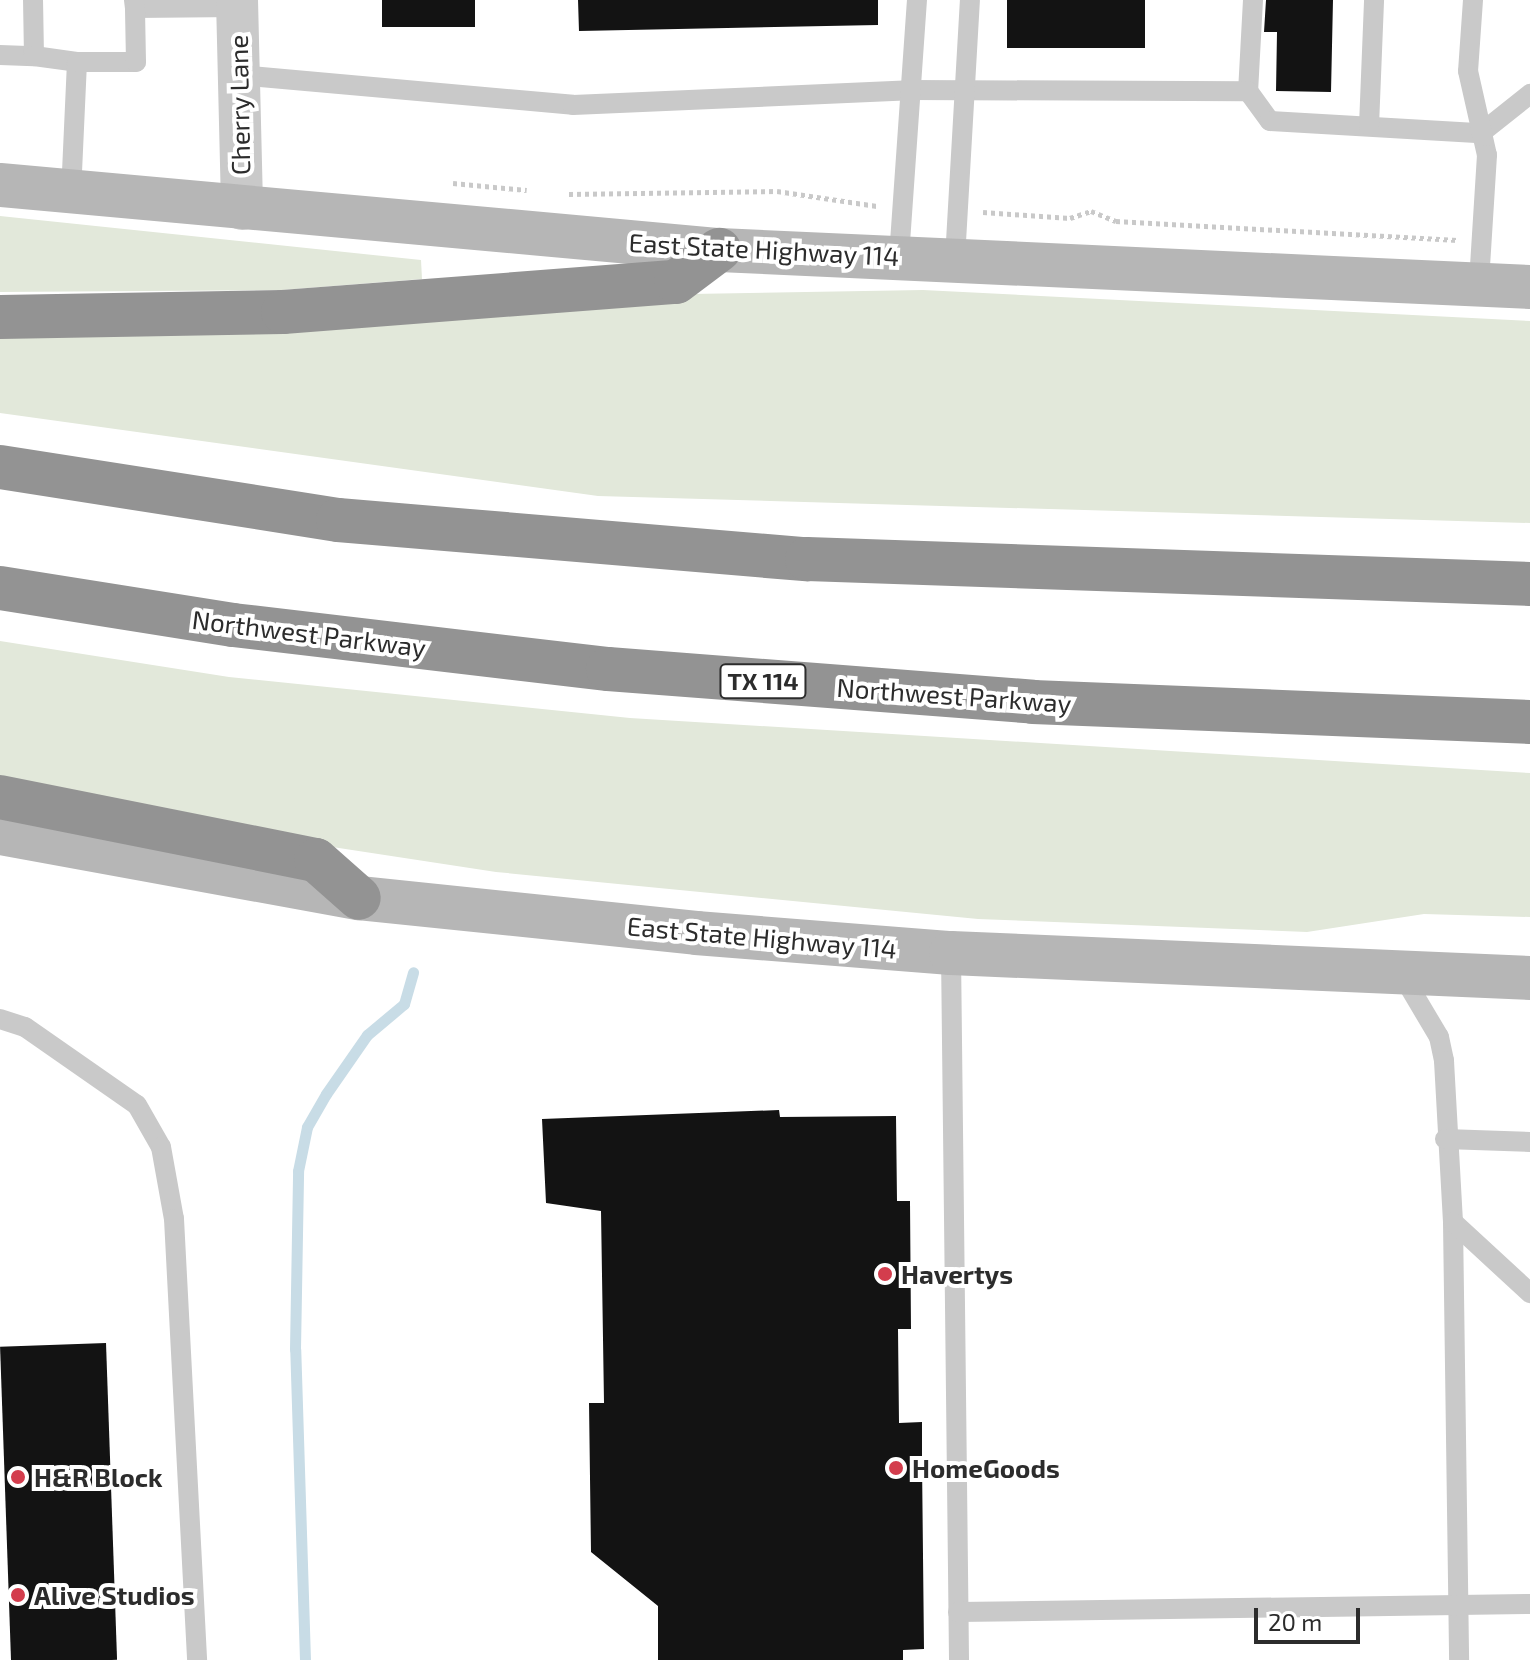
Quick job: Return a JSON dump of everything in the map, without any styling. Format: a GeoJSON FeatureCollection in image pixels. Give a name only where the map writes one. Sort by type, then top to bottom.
{"type":"FeatureCollection","features":[{"type":"Feature","properties":{"kind":"highway"},"geometry":{"type":"LineString","coordinates":[[0,317],[283,312],[676,282],[719,250]]}},
{"type":"Feature","properties":{"kind":"highway"},"geometry":{"type":"LineString","coordinates":[[0,467],[338,520],[807,559],[1530,584]]}},
{"type":"Feature","properties":{"kind":"highway","name":"Northwest Parkway"},"geometry":{"type":"LineString","coordinates":[[0,588],[233,625],[608,669],[1033,702],[1530,722]]}},
{"type":"Feature","properties":{"kind":"highway"},"geometry":{"type":"LineString","coordinates":[[0,797],[316,860],[359,898]]}},
{"type":"Feature","properties":{"kind":"main road","name":"East State Highway 114"},"geometry":{"type":"LineString","coordinates":[[0,185],[719,250],[1530,287]]}},
{"type":"Feature","properties":{"kind":"main road","name":"East State Highway 114"},"geometry":{"type":"LineString","coordinates":[[0,833],[359,898],[951,953],[1530,978]]}},
{"type":"Feature","properties":{"kind":"street","name":"Cherry Lane"},"geometry":{"type":"LineString","coordinates":[[237,4],[242,209]]}},
{"type":"Feature","properties":{"kind":"lane"},"geometry":{"type":"LineString","coordinates":[[33,0],[34,56]]}},
{"type":"Feature","properties":{"kind":"lane"},"geometry":{"type":"LineString","coordinates":[[899,257],[917,0]]}},
{"type":"Feature","properties":{"kind":"lane"},"geometry":{"type":"LineString","coordinates":[[955,259],[970,0]]}},
{"type":"Feature","properties":{"kind":"lane"},"geometry":{"type":"LineString","coordinates":[[1253,0],[1248,91],[1270,121],[1481,133],[1530,94]]}},
{"type":"Feature","properties":{"kind":"lane"},"geometry":{"type":"LineString","coordinates":[[1369,126],[1374,0]]}},
{"type":"Feature","properties":{"kind":"lane"},"geometry":{"type":"LineString","coordinates":[[1473,0],[1468,71],[1487,155],[1479,283]]}},
{"type":"Feature","properties":{"kind":"lane"},"geometry":{"type":"LineString","coordinates":[[0,55],[77,62],[136,62],[134,4],[237,4]]}},
{"type":"Feature","properties":{"kind":"lane"},"geometry":{"type":"LineString","coordinates":[[71,192],[77,62]]}},
{"type":"Feature","properties":{"kind":"lane"},"geometry":{"type":"LineString","coordinates":[[239,75],[573,105],[910,90],[1248,91]]}},
{"type":"Feature","properties":{"kind":"lane"},"geometry":{"type":"LineString","coordinates":[[951,953],[959,1660]]}},
{"type":"Feature","properties":{"kind":"lane"},"geometry":{"type":"LineString","coordinates":[[1401,973],[1443,1048],[1445,1139],[1453,1222],[1459,1660]]}},
{"type":"Feature","properties":{"kind":"lane"},"geometry":{"type":"LineString","coordinates":[[0,1019],[25,1027],[137,1105],[161,1147],[174,1219],[197,1660]]}},
{"type":"Feature","properties":{"kind":"lane"},"geometry":{"type":"LineString","coordinates":[[1445,1139],[1530,1142]]}},
{"type":"Feature","properties":{"kind":"lane"},"geometry":{"type":"LineString","coordinates":[[1453,1222],[1530,1293]]}},
{"type":"Feature","properties":{"kind":"lane"},"geometry":{"type":"LineString","coordinates":[[958,1612],[1530,1604]]}},
{"type":"Feature","properties":{"kind":"path"},"geometry":{"type":"LineString","coordinates":[[444,183],[544,192]]}},
{"type":"Feature","properties":{"kind":"path"},"geometry":{"type":"LineString","coordinates":[[558,193],[777,191],[902,208]]}},
{"type":"Feature","properties":{"kind":"path"},"geometry":{"type":"LineString","coordinates":[[959,211],[1070,218],[1091,211],[1116,221],[1482,240]]}},
{"type":"Feature","properties":{"kind":"shaded area"},"geometry":{"type":"Polygon","coordinates":[[[0,216],[421,260],[422,279],[282,290],[0,292],[0,216]]]}},
{"type":"Feature","properties":{"kind":"shaded area"},"geometry":{"type":"Polygon","coordinates":[[[923,290],[1530,321],[1530,523],[598,496],[0,413],[0,327],[573,296],[923,290]]]}},
{"type":"Feature","properties":{"kind":"shaded area"},"geometry":{"type":"Polygon","coordinates":[[[0,641],[229,677],[630,718],[1530,773],[1530,917],[1424,914],[1307,932],[978,919],[496,872],[280,839],[0,785],[0,641]]]}},
{"type":"Feature","properties":{"kind":"building"},"geometry":{"type":"Polygon","coordinates":[[[382,0],[475,0],[475,27],[382,27],[382,0]]]}},
{"type":"Feature","properties":{"kind":"building"},"geometry":{"type":"Polygon","coordinates":[[[578,0],[878,0],[878,25],[579,31],[578,0]]]}},
{"type":"Feature","properties":{"kind":"building"},"geometry":{"type":"Polygon","coordinates":[[[1007,0],[1145,0],[1145,48],[1007,48],[1007,0]]]}},
{"type":"Feature","properties":{"kind":"building"},"geometry":{"type":"Polygon","coordinates":[[[1266,0],[1333,0],[1331,92],[1276,91],[1277,32],[1264,32],[1266,0]]]}},
{"type":"Feature","properties":{"kind":"building"},"geometry":{"type":"Polygon","coordinates":[[[779,1110],[780,1117],[896,1116],[897,1201],[910,1201],[911,1329],[898,1329],[899,1423],[922,1422],[924,1649],[903,1650],[903,1660],[658,1660],[658,1606],[591,1552],[589,1403],[604,1403],[601,1211],[546,1203],[542,1119],[779,1110]]]}},
{"type":"Feature","properties":{"kind":"building"},"geometry":{"type":"Polygon","coordinates":[[[106,1343],[117,1660],[11,1660],[0,1347],[106,1343]]]}},
{"type":"Feature","properties":{"kind":"waterway"},"geometry":{"type":"LineString","coordinates":[[305,1660],[295,1349],[298,1171],[307,1127],[326,1094],[367,1035],[404,1004],[413,972]]}},
{"type":"Feature","properties":{"kind":"place","name":"Havertys"},"geometry":{"type":"Point","coordinates":[885,1274]}},
{"type":"Feature","properties":{"kind":"place","name":"HomeGoods"},"geometry":{"type":"Point","coordinates":[896,1468]}},
{"type":"Feature","properties":{"kind":"place","name":"H&R Block"},"geometry":{"type":"Point","coordinates":[18,1477]}},
{"type":"Feature","properties":{"kind":"place","name":"Alive Studios"},"geometry":{"type":"Point","coordinates":[18,1595]}}]}
